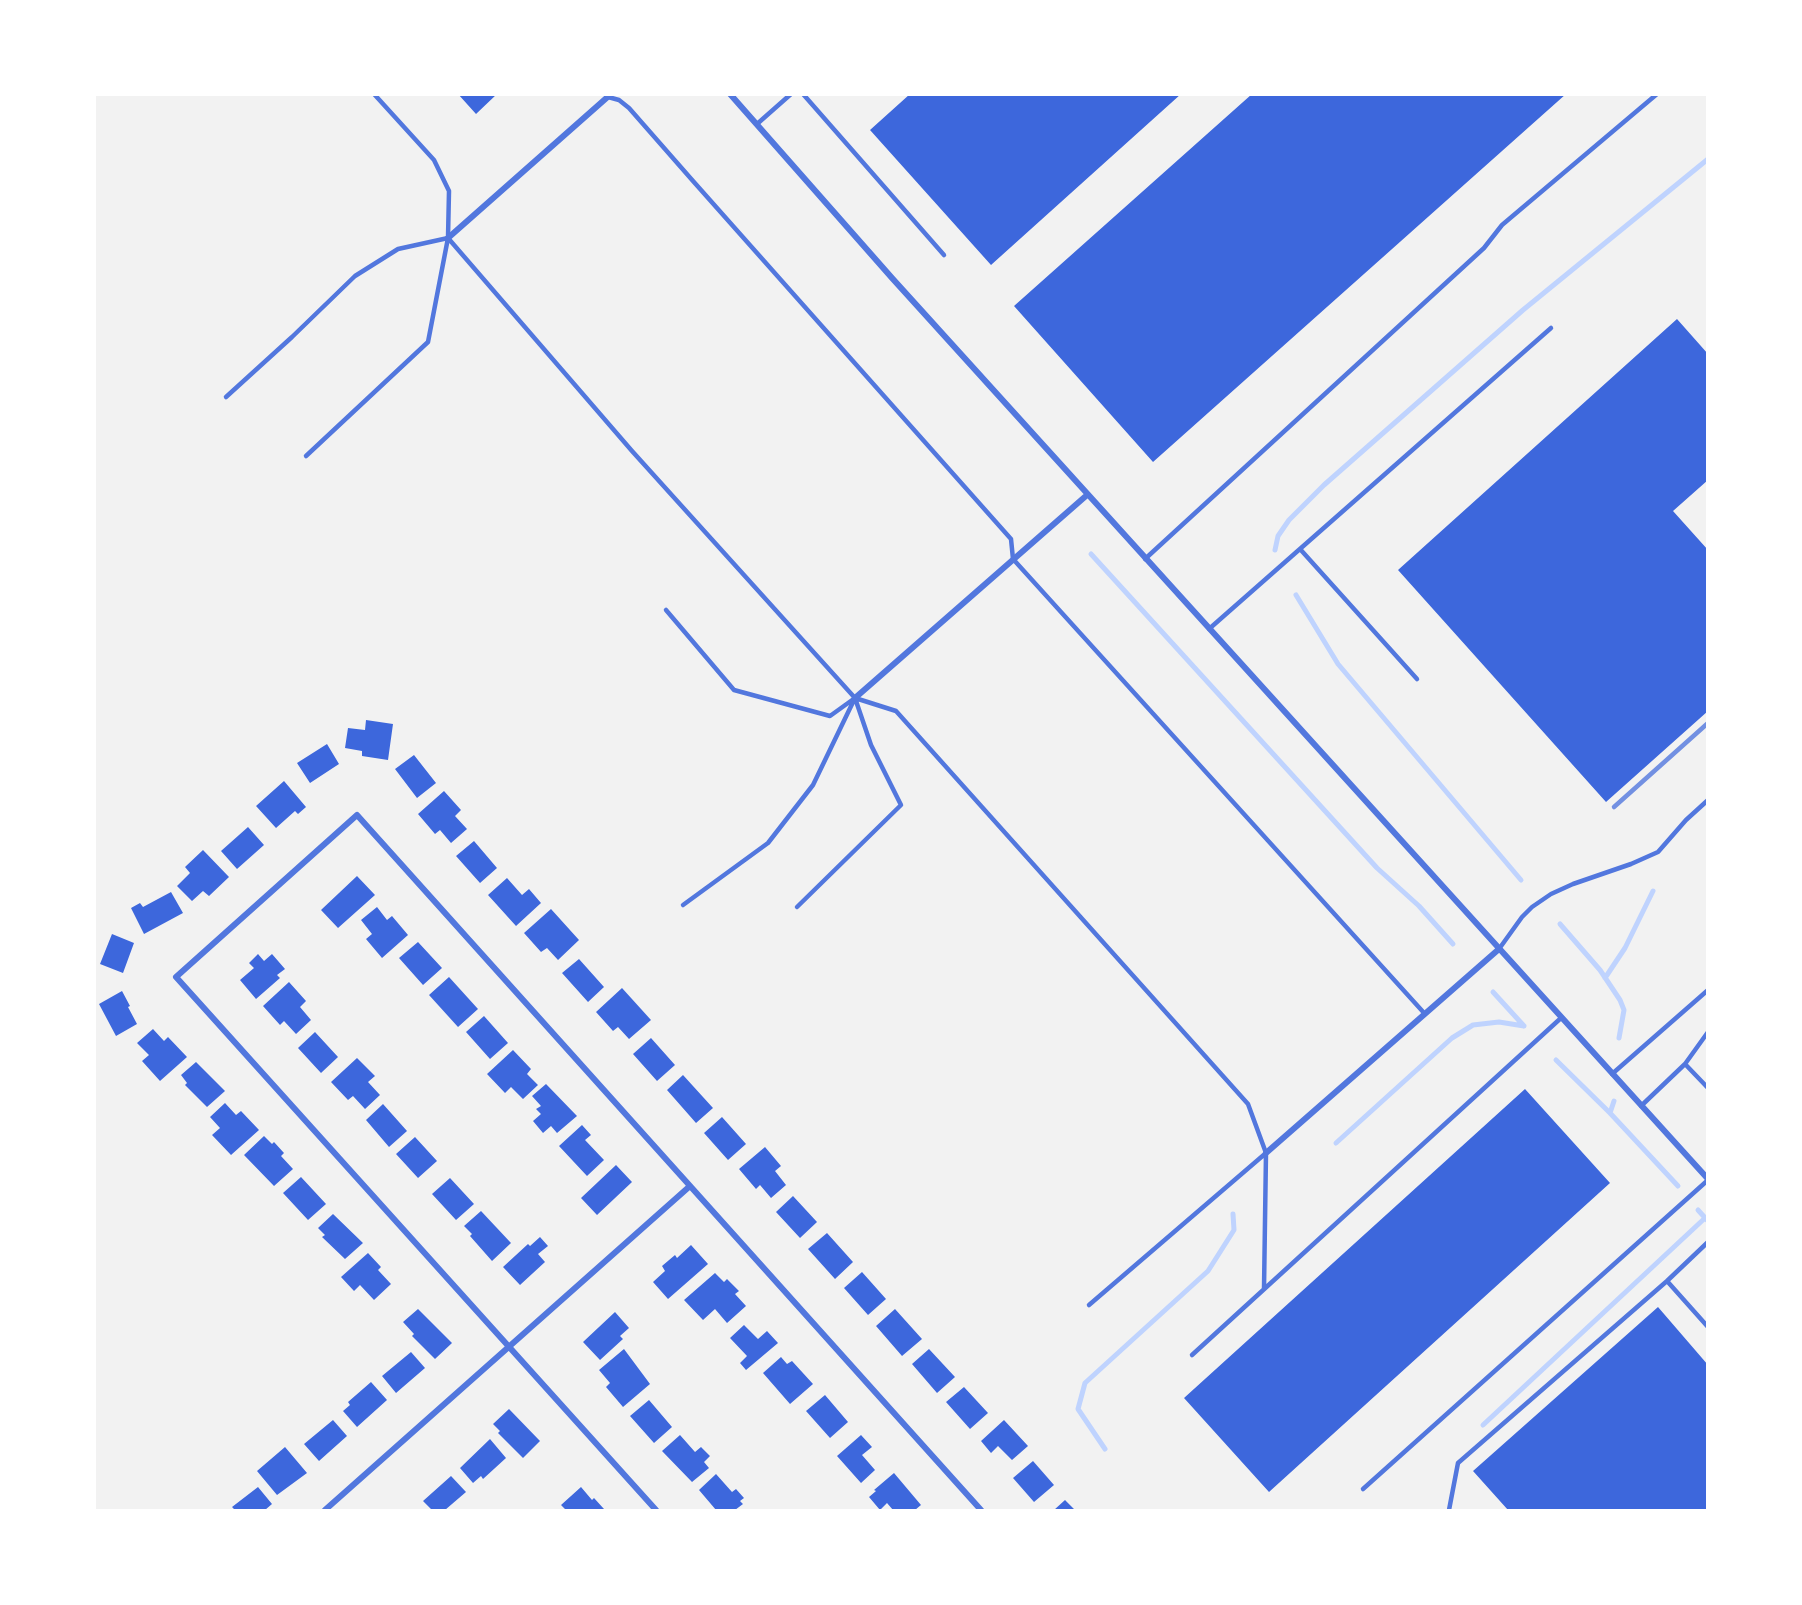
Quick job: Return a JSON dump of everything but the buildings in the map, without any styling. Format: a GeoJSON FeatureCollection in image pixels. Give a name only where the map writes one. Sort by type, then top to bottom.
{"type":"FeatureCollection","features":[{"type":"Feature","properties":{"kind":"street"},"geometry":{"type":"LineString","coordinates":[[730,94],[1087,495],[1707,1180]]}},
{"type":"Feature","properties":{"kind":"street"},"geometry":{"type":"LineString","coordinates":[[448,238],[608,95]]}},
{"type":"Feature","properties":{"kind":"street"},"geometry":{"type":"LineString","coordinates":[[855,698],[1087,495]]}},
{"type":"Feature","properties":{"kind":"street"},"geometry":{"type":"LineString","coordinates":[[656,1510],[176,977],[357,815],[981,1510]]}},
{"type":"Feature","properties":{"kind":"street"},"geometry":{"type":"LineString","coordinates":[[1266,1153],[1499,949]]}},
{"type":"Feature","properties":{"kind":"street"},"geometry":{"type":"LineString","coordinates":[[325,1510],[690,1186]]}},
{"type":"Feature","properties":{"kind":"lane"},"geometry":{"type":"LineString","coordinates":[[306,456],[428,342],[448,238],[449,191],[434,160],[374,94]]}},
{"type":"Feature","properties":{"kind":"lane"},"geometry":{"type":"LineString","coordinates":[[757,124],[791,94]]}},
{"type":"Feature","properties":{"kind":"lane"},"geometry":{"type":"LineString","coordinates":[[804,94],[944,255]]}},
{"type":"Feature","properties":{"kind":"lane"},"geometry":{"type":"LineString","coordinates":[[1145,559],[1485,248],[1502,225],[1657,94]]}},
{"type":"Feature","properties":{"kind":"lane"},"geometry":{"type":"LineString","coordinates":[[608,95],[620,100],[629,108],[1011,539],[1013,559],[1425,1014]]}},
{"type":"Feature","properties":{"kind":"lane"},"geometry":{"type":"LineString","coordinates":[[226,397],[355,276],[398,249],[448,238]]}},
{"type":"Feature","properties":{"kind":"lane"},"geometry":{"type":"LineString","coordinates":[[448,238],[632,451],[855,698],[871,745],[901,805],[797,907]]}},
{"type":"Feature","properties":{"kind":"lane"},"geometry":{"type":"LineString","coordinates":[[1209,629],[1551,328]]}},
{"type":"Feature","properties":{"kind":"lane"},"geometry":{"type":"LineString","coordinates":[[1300,549],[1417,680]]}},
{"type":"Feature","properties":{"kind":"lane"},"geometry":{"type":"LineString","coordinates":[[666,610],[734,690],[830,716],[855,698]]}},
{"type":"Feature","properties":{"kind":"lane"},"geometry":{"type":"LineString","coordinates":[[683,905],[768,843],[813,785],[855,698]]}},
{"type":"Feature","properties":{"kind":"lane"},"geometry":{"type":"LineString","coordinates":[[855,698],[896,711],[1248,1104],[1266,1153],[1264,1289]]}},
{"type":"Feature","properties":{"kind":"lane"},"geometry":{"type":"LineString","coordinates":[[1499,949],[1532,907],[1551,894],[1573,884],[1658,852],[1707,800]]}},
{"type":"Feature","properties":{"kind":"lane"},"geometry":{"type":"LineString","coordinates":[[1612,1074],[1707,990]]}},
{"type":"Feature","properties":{"kind":"lane"},"geometry":{"type":"LineString","coordinates":[[1192,1355],[1562,1018]]}},
{"type":"Feature","properties":{"kind":"lane"},"geometry":{"type":"LineString","coordinates":[[1641,1106],[1684,1064],[1707,1032]]}},
{"type":"Feature","properties":{"kind":"lane"},"geometry":{"type":"LineString","coordinates":[[1684,1064],[1707,1088]]}},
{"type":"Feature","properties":{"kind":"lane"},"geometry":{"type":"LineString","coordinates":[[1089,1305],[1266,1153]]}},
{"type":"Feature","properties":{"kind":"lane"},"geometry":{"type":"LineString","coordinates":[[1363,1490],[1707,1180]]}},
{"type":"Feature","properties":{"kind":"lane"},"geometry":{"type":"LineString","coordinates":[[1449,1510],[1458,1462],[1667,1281],[1707,1242]]}},
{"type":"Feature","properties":{"kind":"lane"},"geometry":{"type":"LineString","coordinates":[[1667,1281],[1707,1327]]}},
{"type":"Feature","properties":{"kind":"waterway"},"geometry":{"type":"LineString","coordinates":[[1275,550],[1278,536],[1289,520],[1324,485],[1523,310],[1708,159]]}},
{"type":"Feature","properties":{"kind":"waterway"},"geometry":{"type":"LineString","coordinates":[[1091,554],[1377,868],[1419,906],[1453,944]]}},
{"type":"Feature","properties":{"kind":"waterway"},"geometry":{"type":"LineString","coordinates":[[1296,595],[1338,664],[1521,880]]}},
{"type":"Feature","properties":{"kind":"waterway"},"geometry":{"type":"LineString","coordinates":[[1605,978],[1625,948],[1653,891]]}},
{"type":"Feature","properties":{"kind":"waterway"},"geometry":{"type":"LineString","coordinates":[[1560,924],[1600,970],[1620,1000],[1624,1010],[1619,1038]]}},
{"type":"Feature","properties":{"kind":"waterway"},"geometry":{"type":"LineString","coordinates":[[1493,992],[1524,1026]]}},
{"type":"Feature","properties":{"kind":"waterway"},"geometry":{"type":"LineString","coordinates":[[1336,1143],[1452,1038],[1473,1025],[1499,1022],[1524,1026]]}},
{"type":"Feature","properties":{"kind":"waterway"},"geometry":{"type":"LineString","coordinates":[[1556,1060],[1610,1113]]}},
{"type":"Feature","properties":{"kind":"waterway"},"geometry":{"type":"LineString","coordinates":[[1614,1101],[1610,1113],[1678,1186]]}},
{"type":"Feature","properties":{"kind":"waterway"},"geometry":{"type":"LineString","coordinates":[[1698,1210],[1707,1220]]}},
{"type":"Feature","properties":{"kind":"waterway"},"geometry":{"type":"LineString","coordinates":[[1105,1449],[1078,1409],[1085,1383],[1208,1271],[1234,1230],[1233,1214]]}},
{"type":"Feature","properties":{"kind":"waterway"},"geometry":{"type":"LineString","coordinates":[[1483,1425],[1705,1218]]}},
{"type":"Feature","properties":{"kind":"railway"},"geometry":{"type":"LineString","coordinates":[[1614,807],[1708,723]]}}]}
